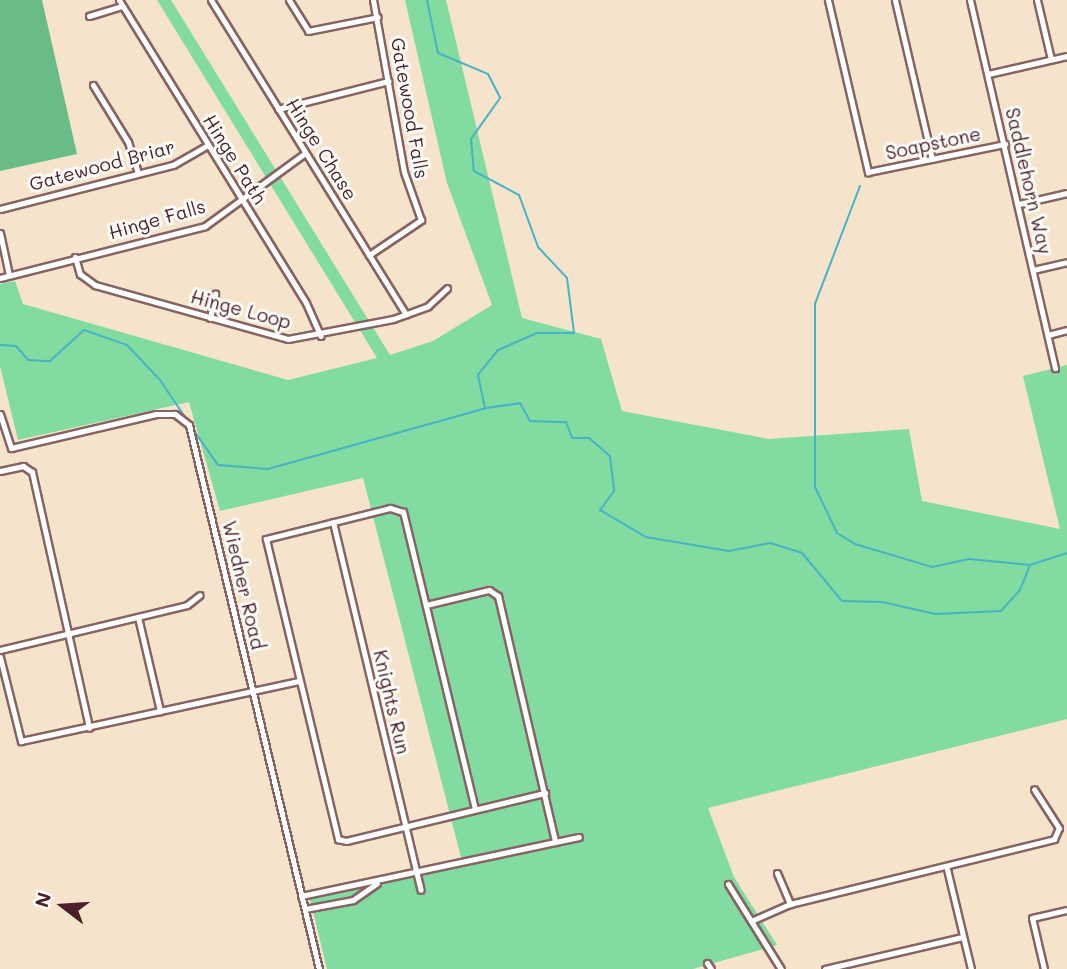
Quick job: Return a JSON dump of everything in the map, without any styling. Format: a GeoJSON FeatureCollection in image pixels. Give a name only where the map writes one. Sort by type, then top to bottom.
{"type":"FeatureCollection","features":[{"type":"Feature","properties":{"kind":"street","name":"Hinge Chase"},"geometry":{"type":"LineString","coordinates":[[211,0],[406,315]]}},
{"type":"Feature","properties":{"kind":"street"},"geometry":{"type":"LineString","coordinates":[[289,0],[308,31],[378,17]]}},
{"type":"Feature","properties":{"kind":"street","name":"Gatewood Falls"},"geometry":{"type":"LineString","coordinates":[[369,255],[421,220],[404,172],[373,0]]}},
{"type":"Feature","properties":{"kind":"street","name":"Soapstone"},"geometry":{"type":"LineString","coordinates":[[829,0],[868,172],[1005,144]]}},
{"type":"Feature","properties":{"kind":"street"},"geometry":{"type":"LineString","coordinates":[[895,0],[932,159]]}},
{"type":"Feature","properties":{"kind":"street","name":"Saddlehorn Way"},"geometry":{"type":"LineString","coordinates":[[970,0],[1055,368]]}},
{"type":"Feature","properties":{"kind":"street"},"geometry":{"type":"LineString","coordinates":[[1037,0],[1051,59]]}},
{"type":"Feature","properties":{"kind":"street"},"geometry":{"type":"LineString","coordinates":[[89,16],[120,3]]}},
{"type":"Feature","properties":{"kind":"street","name":"Hinge Path"},"geometry":{"type":"LineString","coordinates":[[120,3],[312,314],[321,336]]}},
{"type":"Feature","properties":{"kind":"street"},"geometry":{"type":"LineString","coordinates":[[988,74],[1067,56]]}},
{"type":"Feature","properties":{"kind":"street"},"geometry":{"type":"LineString","coordinates":[[278,108],[389,81]]}},
{"type":"Feature","properties":{"kind":"street"},"geometry":{"type":"LineString","coordinates":[[93,85],[128,142],[138,173]]}},
{"type":"Feature","properties":{"kind":"street","name":"Gatewood Briar"},"geometry":{"type":"LineString","coordinates":[[0,209],[173,165],[208,145]]}},
{"type":"Feature","properties":{"kind":"street","name":"Hinge Falls"},"geometry":{"type":"LineString","coordinates":[[0,278],[205,226],[243,201],[305,153]]}},
{"type":"Feature","properties":{"kind":"street"},"geometry":{"type":"LineString","coordinates":[[1019,204],[1067,193]]}},
{"type":"Feature","properties":{"kind":"street"},"geometry":{"type":"LineString","coordinates":[[0,233],[9,275]]}},
{"type":"Feature","properties":{"kind":"street","name":"Hinge Loop"},"geometry":{"type":"LineString","coordinates":[[75,257],[80,274],[95,285],[288,340],[321,336],[406,315],[428,306],[447,288]]}},
{"type":"Feature","properties":{"kind":"street"},"geometry":{"type":"LineString","coordinates":[[1033,270],[1067,262]]}},
{"type":"Feature","properties":{"kind":"street"},"geometry":{"type":"LineString","coordinates":[[210,318],[215,294]]}},
{"type":"Feature","properties":{"kind":"street"},"geometry":{"type":"LineString","coordinates":[[1048,335],[1067,330]]}},
{"type":"Feature","properties":{"kind":"street","name":"Wiedner Road"},"geometry":{"type":"LineString","coordinates":[[0,414],[6,442],[16,448],[156,414],[185,419],[194,436],[319,969]]}},
{"type":"Feature","properties":{"kind":"street"},"geometry":{"type":"LineString","coordinates":[[0,471],[23,466],[32,471],[89,728]]}},
{"type":"Feature","properties":{"kind":"street"},"geometry":{"type":"LineString","coordinates":[[475,809],[404,512],[390,508],[266,539],[335,835],[346,841],[545,793]]}},
{"type":"Feature","properties":{"kind":"street","name":"Knights Run"},"geometry":{"type":"LineString","coordinates":[[333,522],[421,890]]}},
{"type":"Feature","properties":{"kind":"street"},"geometry":{"type":"LineString","coordinates":[[426,605],[489,590],[498,596],[555,841]]}},
{"type":"Feature","properties":{"kind":"street"},"geometry":{"type":"LineString","coordinates":[[0,650],[187,606],[200,595]]}},
{"type":"Feature","properties":{"kind":"street"},"geometry":{"type":"LineString","coordinates":[[138,617],[160,711]]}},
{"type":"Feature","properties":{"kind":"street"},"geometry":{"type":"LineString","coordinates":[[0,657],[21,741],[298,681]]}},
{"type":"Feature","properties":{"kind":"street"},"geometry":{"type":"LineString","coordinates":[[751,921],[790,904],[947,869],[1060,834],[1034,789]]}},
{"type":"Feature","properties":{"kind":"street"},"geometry":{"type":"LineString","coordinates":[[301,896],[360,882],[377,883],[579,837]]}},
{"type":"Feature","properties":{"kind":"street"},"geometry":{"type":"LineString","coordinates":[[947,869],[971,969]]}},
{"type":"Feature","properties":{"kind":"street"},"geometry":{"type":"LineString","coordinates":[[777,873],[790,904]]}},
{"type":"Feature","properties":{"kind":"street"},"geometry":{"type":"LineString","coordinates":[[304,909],[348,902],[377,883]]}},
{"type":"Feature","properties":{"kind":"street"},"geometry":{"type":"LineString","coordinates":[[729,884],[781,969]]}},
{"type":"Feature","properties":{"kind":"street"},"geometry":{"type":"LineString","coordinates":[[1044,969],[1032,918],[1067,910]]}},
{"type":"Feature","properties":{"kind":"street"},"geometry":{"type":"LineString","coordinates":[[825,969],[962,937]]}},
{"type":"Feature","properties":{"kind":"green space"},"geometry":{"type":"Polygon","coordinates":[[[0,0],[42,0],[77,154],[0,171],[0,0]]]}},
{"type":"Feature","properties":{"kind":"green space"},"geometry":{"type":"Polygon","coordinates":[[[157,0],[171,0],[390,355],[433,341],[492,305],[447,183],[405,0],[446,0],[522,318],[601,339],[622,411],[769,439],[909,429],[922,501],[1060,529],[1023,376],[1067,365],[1067,719],[708,808],[734,877],[777,945],[693,969],[327,969],[308,891],[462,861],[363,478],[220,511],[189,402],[18,440],[0,366],[0,284],[15,281],[23,304],[288,380],[377,358],[157,0]]]}},
{"type":"Feature","properties":{"kind":"waterway"},"geometry":{"type":"LineString","coordinates":[[427,0],[438,53],[488,74],[500,98],[471,139],[474,171],[519,195],[538,247],[567,278],[574,333],[537,333],[498,350],[478,375],[485,407]]}},
{"type":"Feature","properties":{"kind":"waterway"},"geometry":{"type":"LineString","coordinates":[[860,186],[815,304],[815,487],[837,533],[855,544],[932,567],[969,559],[1030,565]]}},
{"type":"Feature","properties":{"kind":"waterway"},"geometry":{"type":"LineString","coordinates":[[0,345],[16,346],[28,360],[50,361],[84,330],[127,345],[160,380],[187,420]]}},
{"type":"Feature","properties":{"kind":"waterway"},"geometry":{"type":"LineString","coordinates":[[192,428],[218,465],[268,469],[486,408],[520,403],[530,421],[566,422],[572,438],[589,438],[610,456],[614,491],[600,510],[646,537],[729,551],[770,543],[802,553],[842,601],[882,602],[936,614],[1001,611],[1020,590],[1030,565],[1067,553]]}}]}
